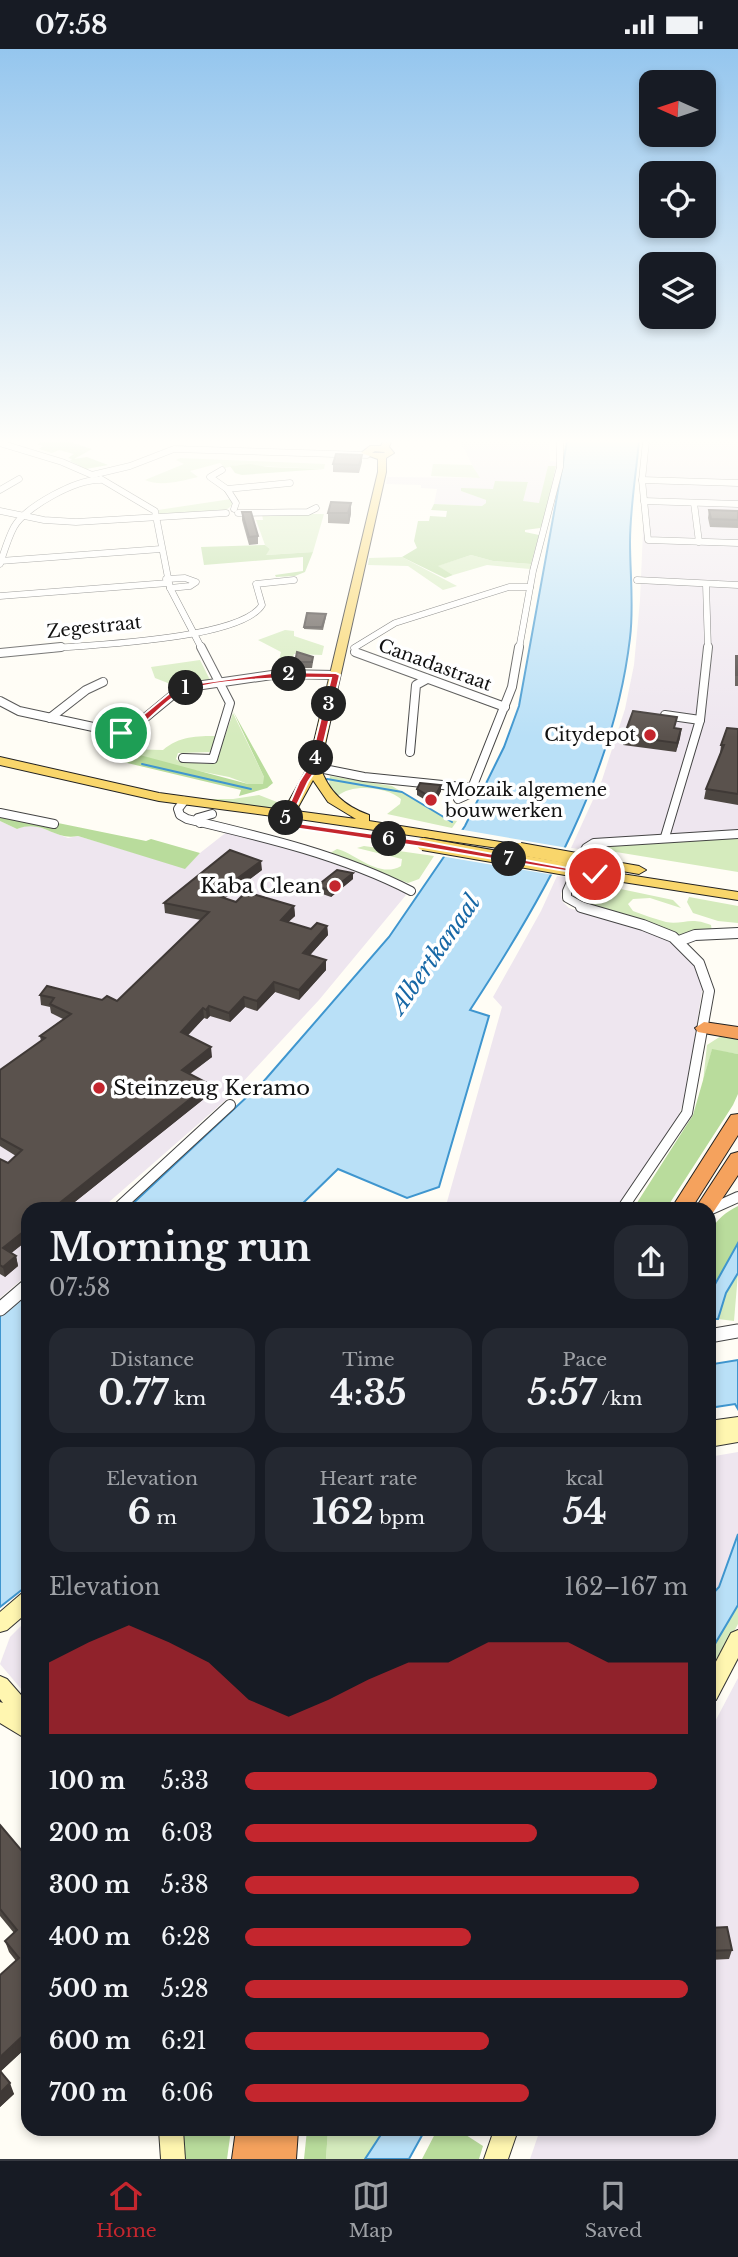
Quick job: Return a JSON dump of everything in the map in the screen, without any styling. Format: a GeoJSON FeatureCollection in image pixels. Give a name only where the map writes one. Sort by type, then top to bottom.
{"type":"FeatureCollection","features":[{"type":"Feature","properties":{"kind":"highway"},"geometry":{"type":"LineString","coordinates":[[704,1023],[738,1027]]}},
{"type":"Feature","properties":{"kind":"highway"},"geometry":{"type":"LineString","coordinates":[[704,1023],[738,1033]]}},
{"type":"Feature","properties":{"kind":"highway"},"geometry":{"type":"LineString","coordinates":[[685,1202],[738,1120]]}},
{"type":"Feature","properties":{"kind":"highway"},"geometry":{"type":"LineString","coordinates":[[712,1202],[738,1159]]}},
{"type":"Feature","properties":{"kind":"highway"},"geometry":{"type":"LineString","coordinates":[[249,2159],[251,2136]]}},
{"type":"Feature","properties":{"kind":"highway"},"geometry":{"type":"LineString","coordinates":[[279,2159],[281,2136]]}},
{"type":"Feature","properties":{"kind":"main road"},"geometry":{"type":"LineString","coordinates":[[285,820],[314,767],[366,539]]}},
{"type":"Feature","properties":{"kind":"main road"},"geometry":{"type":"LineString","coordinates":[[0,761],[212,814],[285,820]]}},
{"type":"Feature","properties":{"kind":"main road"},"geometry":{"type":"LineString","coordinates":[[314,767],[323,790],[347,811],[374,821],[407,827],[426,839]]}},
{"type":"Feature","properties":{"kind":"main road"},"geometry":{"type":"LineString","coordinates":[[0,769],[122,798],[426,839],[585,866],[738,897]]}},
{"type":"Feature","properties":{"kind":"main road"},"geometry":{"type":"LineString","coordinates":[[585,866],[738,887]]}},
{"type":"Feature","properties":{"kind":"street"},"geometry":{"type":"LineString","coordinates":[[9,539],[0,562],[161,549]]}},
{"type":"Feature","properties":{"kind":"street"},"geometry":{"type":"LineString","coordinates":[[160,539],[168,583],[230,706],[213,759],[183,758]]}},
{"type":"Feature","properties":{"kind":"street"},"geometry":{"type":"LineString","coordinates":[[457,799],[467,795],[472,788],[505,707],[516,669],[530,587],[542,539]]}},
{"type":"Feature","properties":{"kind":"street"},"geometry":{"type":"LineString","coordinates":[[648,539],[738,543]]}},
{"type":"Feature","properties":{"kind":"street","name":"Zegestraat"},"geometry":{"type":"LineString","coordinates":[[0,653],[206,633],[256,613],[262,605],[256,584],[259,582],[294,580]]}},
{"type":"Feature","properties":{"kind":"street"},"geometry":{"type":"LineString","coordinates":[[637,580],[738,585]]}},
{"type":"Feature","properties":{"kind":"street"},"geometry":{"type":"LineString","coordinates":[[0,596],[168,583]]}},
{"type":"Feature","properties":{"kind":"street"},"geometry":{"type":"LineString","coordinates":[[665,837],[700,720],[709,635],[706,584]]}},
{"type":"Feature","properties":{"kind":"street","name":"Canadastraat"},"geometry":{"type":"LineString","coordinates":[[505,707],[354,650],[395,623],[509,587],[530,587]]}},
{"type":"Feature","properties":{"kind":"street"},"geometry":{"type":"LineString","coordinates":[[0,701],[19,711],[121,733],[128,731],[174,694],[189,687],[279,674],[336,675]]}},
{"type":"Feature","properties":{"kind":"street"},"geometry":{"type":"LineString","coordinates":[[410,752],[416,685],[428,679]]}},
{"type":"Feature","properties":{"kind":"street"},"geometry":{"type":"LineString","coordinates":[[50,718],[86,690],[103,682]]}},
{"type":"Feature","properties":{"kind":"street"},"geometry":{"type":"LineString","coordinates":[[651,714],[700,720]]}},
{"type":"Feature","properties":{"kind":"street"},"geometry":{"type":"LineString","coordinates":[[314,767],[364,777],[472,788]]}},
{"type":"Feature","properties":{"kind":"street"},"geometry":{"type":"LineString","coordinates":[[181,805],[180,815],[200,823],[280,841],[388,879],[411,891]]}},
{"type":"Feature","properties":{"kind":"street"},"geometry":{"type":"LineString","coordinates":[[0,813],[54,824]]}},
{"type":"Feature","properties":{"kind":"street"},"geometry":{"type":"LineString","coordinates":[[200,823],[198,818],[201,815],[212,814]]}},
{"type":"Feature","properties":{"kind":"street"},"geometry":{"type":"LineString","coordinates":[[627,1202],[687,1113],[709,991],[707,976],[700,963],[679,941],[648,925],[588,912],[567,898],[567,891],[586,848],[601,841],[738,834]]}},
{"type":"Feature","properties":{"kind":"street"},"geometry":{"type":"LineString","coordinates":[[679,941],[695,935],[738,933]]}},
{"type":"Feature","properties":{"kind":"street"},"geometry":{"type":"LineString","coordinates":[[125,1202],[230,1105]]}},
{"type":"Feature","properties":{"kind":"street"},"geometry":{"type":"LineString","coordinates":[[716,1206],[738,1197]]}},
{"type":"Feature","properties":{"kind":"street"},"geometry":{"type":"LineString","coordinates":[[0,1309],[21,1291]]}},
{"type":"Feature","properties":{"kind":"street"},"geometry":{"type":"LineString","coordinates":[[716,1335],[738,1331]]}},
{"type":"Feature","properties":{"kind":"street"},"geometry":{"type":"LineString","coordinates":[[716,1427],[738,1424]]}},
{"type":"Feature","properties":{"kind":"street"},"geometry":{"type":"LineString","coordinates":[[716,1439],[738,1435]]}},
{"type":"Feature","properties":{"kind":"street"},"geometry":{"type":"LineString","coordinates":[[0,1624],[21,1606]]}},
{"type":"Feature","properties":{"kind":"street"},"geometry":{"type":"LineString","coordinates":[[716,1681],[738,1639]]}},
{"type":"Feature","properties":{"kind":"street"},"geometry":{"type":"LineString","coordinates":[[0,1685],[21,1709]]}},
{"type":"Feature","properties":{"kind":"street"},"geometry":{"type":"LineString","coordinates":[[0,1711],[21,1726]]}},
{"type":"Feature","properties":{"kind":"street"},"geometry":{"type":"LineString","coordinates":[[171,2136],[173,2159]]}},
{"type":"Feature","properties":{"kind":"street"},"geometry":{"type":"LineString","coordinates":[[496,2159],[504,2136]]}},
{"type":"Feature","properties":{"kind":"shaded area"},"geometry":{"type":"Polygon","coordinates":[[[643,539],[738,539],[738,831],[607,838],[592,840],[579,849],[571,848],[602,780],[625,709],[634,665],[643,539]]]}},
{"type":"Feature","properties":{"kind":"shaded area"},"geometry":{"type":"Polygon","coordinates":[[[0,821],[17,829],[31,824],[68,838],[78,836],[185,868],[228,831],[281,845],[403,888],[406,895],[319,1000],[228,1098],[109,1202],[21,1202],[21,1280],[0,1298],[0,821]]]}},
{"type":"Feature","properties":{"kind":"shaded area"},"geometry":{"type":"Polygon","coordinates":[[[557,876],[567,877],[561,894],[562,901],[569,908],[663,936],[694,961],[701,975],[702,991],[686,1095],[677,1120],[660,1149],[620,1202],[447,1202],[502,1007],[493,997],[541,911],[557,876]]]}},
{"type":"Feature","properties":{"kind":"shaded area"},"geometry":{"type":"Polygon","coordinates":[[[738,1452],[738,1534],[716,1590],[716,1456],[738,1452]]]}},
{"type":"Feature","properties":{"kind":"shaded area"},"geometry":{"type":"Polygon","coordinates":[[[21,1626],[21,1689],[0,1664],[10,1637],[21,1626]]]}},
{"type":"Feature","properties":{"kind":"shaded area"},"geometry":{"type":"Polygon","coordinates":[[[738,1678],[738,2159],[530,2159],[538,2136],[716,2136],[716,1720],[738,1678]]]}},
{"type":"Feature","properties":{"kind":"green space"},"geometry":{"type":"Polygon","coordinates":[[[263,539],[317,539],[313,552],[265,555],[270,549],[263,539]]]}},
{"type":"Feature","properties":{"kind":"green space"},"geometry":{"type":"Polygon","coordinates":[[[538,539],[531,564],[493,561],[471,555],[438,566],[453,575],[445,578],[402,557],[417,548],[414,541],[538,539]]]}},
{"type":"Feature","properties":{"kind":"green space"},"geometry":{"type":"Polygon","coordinates":[[[265,545],[270,549],[266,555],[313,552],[305,572],[295,576],[275,575],[303,571],[303,557],[204,565],[201,547],[265,545]]]}},
{"type":"Feature","properties":{"kind":"green space"},"geometry":{"type":"Polygon","coordinates":[[[471,555],[493,561],[531,564],[530,569],[487,565],[453,575],[437,566],[471,555]]]}},
{"type":"Feature","properties":{"kind":"green space"},"geometry":{"type":"Polygon","coordinates":[[[402,557],[457,586],[443,590],[408,566],[368,565],[369,558],[402,557]]]}},
{"type":"Feature","properties":{"kind":"green space"},"geometry":{"type":"Polygon","coordinates":[[[285,630],[294,631],[294,636],[324,646],[322,655],[294,654],[288,671],[281,672],[278,664],[281,652],[258,640],[285,630]]]}},
{"type":"Feature","properties":{"kind":"green space"},"geometry":{"type":"Polygon","coordinates":[[[200,660],[210,680],[178,687],[155,678],[151,667],[200,660]]]}},
{"type":"Feature","properties":{"kind":"green space"},"geometry":{"type":"Polygon","coordinates":[[[233,711],[273,783],[267,788],[239,796],[241,790],[123,762],[136,754],[248,784],[263,784],[264,777],[233,711]]]}},
{"type":"Feature","properties":{"kind":"green space"},"geometry":{"type":"Polygon","coordinates":[[[233,713],[264,777],[266,782],[263,784],[248,784],[229,777],[128,757],[123,762],[119,760],[122,749],[163,750],[182,739],[217,736],[212,752],[178,753],[176,759],[180,762],[212,764],[216,762],[233,713]]]}},
{"type":"Feature","properties":{"kind":"green space"},"geometry":{"type":"Polygon","coordinates":[[[330,776],[392,786],[449,820],[457,821],[452,828],[387,814],[400,804],[401,799],[388,792],[370,788],[352,789],[338,796],[329,784],[330,776]]]}},
{"type":"Feature","properties":{"kind":"green space"},"geometry":{"type":"Polygon","coordinates":[[[259,795],[282,804],[279,809],[269,809],[200,799],[233,799],[259,795]]]}},
{"type":"Feature","properties":{"kind":"green space"},"geometry":{"type":"Polygon","coordinates":[[[0,816],[54,826],[58,823],[146,841],[151,839],[200,853],[185,869],[78,836],[62,836],[34,827],[17,829],[0,821],[0,816]]]}},
{"type":"Feature","properties":{"kind":"green space"},"geometry":{"type":"Polygon","coordinates":[[[738,836],[738,872],[589,850],[595,846],[738,836]]]}},
{"type":"Feature","properties":{"kind":"green space"},"geometry":{"type":"Polygon","coordinates":[[[364,846],[434,856],[419,879],[408,883],[330,853],[337,849],[344,851],[384,869],[401,866],[402,859],[357,848],[364,846]]]}},
{"type":"Feature","properties":{"kind":"green space"},"geometry":{"type":"Polygon","coordinates":[[[578,880],[673,900],[681,908],[650,898],[633,899],[628,904],[633,911],[666,922],[704,922],[711,925],[712,932],[678,937],[582,904],[575,898],[573,889],[578,880]]]}},
{"type":"Feature","properties":{"kind":"green space"},"geometry":{"type":"Polygon","coordinates":[[[689,897],[738,906],[738,923],[718,921],[693,913],[687,902],[689,897]]]}},
{"type":"Feature","properties":{"kind":"green space"},"geometry":{"type":"Polygon","coordinates":[[[721,1036],[738,1037],[738,1054],[712,1050],[703,1082],[707,1045],[721,1036]]]}},
{"type":"Feature","properties":{"kind":"green space"},"geometry":{"type":"Polygon","coordinates":[[[712,1049],[738,1054],[738,1094],[733,1105],[671,1202],[637,1202],[693,1115],[712,1049]]]}},
{"type":"Feature","properties":{"kind":"green space"},"geometry":{"type":"Polygon","coordinates":[[[738,1206],[738,1243],[716,1282],[716,1223],[738,1206]]]}},
{"type":"Feature","properties":{"kind":"green space"},"geometry":{"type":"Polygon","coordinates":[[[738,1273],[734,1321],[718,1319],[726,1293],[738,1273]]]}},
{"type":"Feature","properties":{"kind":"green space"},"geometry":{"type":"Polygon","coordinates":[[[738,1605],[738,1624],[716,1666],[716,1642],[738,1605]]]}},
{"type":"Feature","properties":{"kind":"green space"},"geometry":{"type":"Polygon","coordinates":[[[181,2136],[230,2136],[227,2159],[183,2159],[181,2136]]]}},
{"type":"Feature","properties":{"kind":"green space"},"geometry":{"type":"Polygon","coordinates":[[[306,2136],[328,2136],[326,2159],[304,2159],[306,2136]]]}},
{"type":"Feature","properties":{"kind":"green space"},"geometry":{"type":"Polygon","coordinates":[[[328,2136],[380,2136],[365,2159],[326,2159],[328,2136]]]}},
{"type":"Feature","properties":{"kind":"green space"},"geometry":{"type":"Polygon","coordinates":[[[434,2136],[468,2136],[483,2146],[479,2159],[422,2159],[434,2136]]]}},
{"type":"Feature","properties":{"kind":"water","name":"Albertkanaal"},"geometry":{"type":"Polygon","coordinates":[[[549,539],[630,539],[630,638],[622,689],[609,738],[572,833],[549,879],[470,1010],[489,1016],[439,1187],[407,1198],[338,1169],[304,1202],[134,1202],[264,1081],[389,937],[465,826],[504,747],[519,706],[549,539]]]}},
{"type":"Feature","properties":{"kind":"water"},"geometry":{"type":"Polygon","coordinates":[[[738,1243],[738,1273],[726,1293],[718,1319],[716,1282],[738,1243]]]}},
{"type":"Feature","properties":{"kind":"water"},"geometry":{"type":"Polygon","coordinates":[[[21,1299],[21,1590],[0,1607],[0,1316],[21,1299]]]}},
{"type":"Feature","properties":{"kind":"water"},"geometry":{"type":"Polygon","coordinates":[[[738,1360],[738,1409],[735,1404],[716,1407],[716,1364],[738,1360]]]}},
{"type":"Feature","properties":{"kind":"water"},"geometry":{"type":"Polygon","coordinates":[[[738,1534],[738,1605],[716,1642],[716,1590],[738,1534]]]}},
{"type":"Feature","properties":{"kind":"water"},"geometry":{"type":"Polygon","coordinates":[[[380,2136],[422,2136],[409,2159],[365,2159],[380,2136]]]}},
{"type":"Feature","properties":{"kind":"pier"},"geometry":{"type":"Polygon","coordinates":[[[458,829],[568,848],[554,875],[440,856],[458,829]]]}},
{"type":"Feature","properties":{"kind":"building"},"geometry":{"type":"Polygon","coordinates":[[[307,613],[326,614],[322,627],[304,627],[307,613]]]}},
{"type":"Feature","properties":{"kind":"building"},"geometry":{"type":"Polygon","coordinates":[[[297,652],[313,657],[312,662],[295,662],[297,652]]]}},
{"type":"Feature","properties":{"kind":"building"},"geometry":{"type":"Polygon","coordinates":[[[738,656],[738,675],[736,675],[738,656]]]}},
{"type":"Feature","properties":{"kind":"building","name":"Citydepot"},"geometry":{"type":"Polygon","coordinates":[[[633,711],[677,717],[674,728],[681,729],[677,743],[624,736],[633,711]]]}},
{"type":"Feature","properties":{"kind":"building"},"geometry":{"type":"Polygon","coordinates":[[[727,728],[738,729],[738,794],[706,789],[724,745],[721,745],[727,728]]]}},
{"type":"Feature","properties":{"kind":"building"},"geometry":{"type":"Polygon","coordinates":[[[420,783],[441,785],[434,799],[417,789],[420,783]]]}},
{"type":"Feature","properties":{"kind":"building","name":"Steinzeug Keramo"},"geometry":{"type":"Polygon","coordinates":[[[230,850],[261,861],[215,895],[236,902],[246,892],[294,906],[281,920],[311,929],[317,923],[327,926],[303,953],[326,960],[299,990],[274,982],[257,1001],[244,997],[229,1013],[209,1006],[206,1010],[203,1008],[181,1032],[211,1047],[182,1070],[209,1084],[61,1202],[21,1202],[21,1234],[3,1248],[16,1256],[3,1267],[0,1265],[0,1159],[8,1163],[22,1150],[0,1138],[0,1070],[45,1038],[40,1036],[71,1014],[50,1004],[54,998],[40,995],[47,986],[102,1000],[107,996],[117,1001],[209,912],[164,903],[230,850]]]}},
{"type":"Feature","properties":{"kind":"building"},"geometry":{"type":"Polygon","coordinates":[[[337,870],[353,873],[331,891],[317,886],[337,870]]]}},
{"type":"Feature","properties":{"kind":"building"},"geometry":{"type":"Polygon","coordinates":[[[0,1825],[21,1850],[21,2038],[0,2057],[0,1975],[19,1958],[5,1941],[17,1930],[0,1909],[0,1825]]]}},
{"type":"Feature","properties":{"kind":"building"},"geometry":{"type":"Polygon","coordinates":[[[727,1927],[732,1950],[716,1951],[716,1928],[727,1927]]]}},
{"type":"Feature","properties":{"kind":"building"},"geometry":{"type":"Polygon","coordinates":[[[0,2071],[10,2083],[0,2093],[0,2071]]]}},
{"type":"Feature","properties":{"kind":"waterway"},"geometry":{"type":"LineString","coordinates":[[142,764],[251,789]]}},
{"type":"Feature","properties":{"kind":"waterway"},"geometry":{"type":"LineString","coordinates":[[327,779],[402,792],[452,822]]}},
{"type":"Feature","properties":{"kind":"place","name":"Citydepot"},"geometry":{"type":"Point","coordinates":[650,735]}},
{"type":"Feature","properties":{"kind":"place","name":"Mozaik algemene bouwwerken"},"geometry":{"type":"Point","coordinates":[431,800]}},
{"type":"Feature","properties":{"kind":"place","name":"Kaba Clean"},"geometry":{"type":"Point","coordinates":[335,886]}},
{"type":"Feature","properties":{"kind":"place","name":"Steinzeug Keramo"},"geometry":{"type":"Point","coordinates":[99,1088]}},
{"type":"Feature","properties":{"kind":"route"},"geometry":{"type":"LineString","coordinates":[[121,733],[128,731],[174,694],[189,687],[279,674],[336,675],[314,767],[303,782],[283,824],[423,844],[595,874]]}}]}
